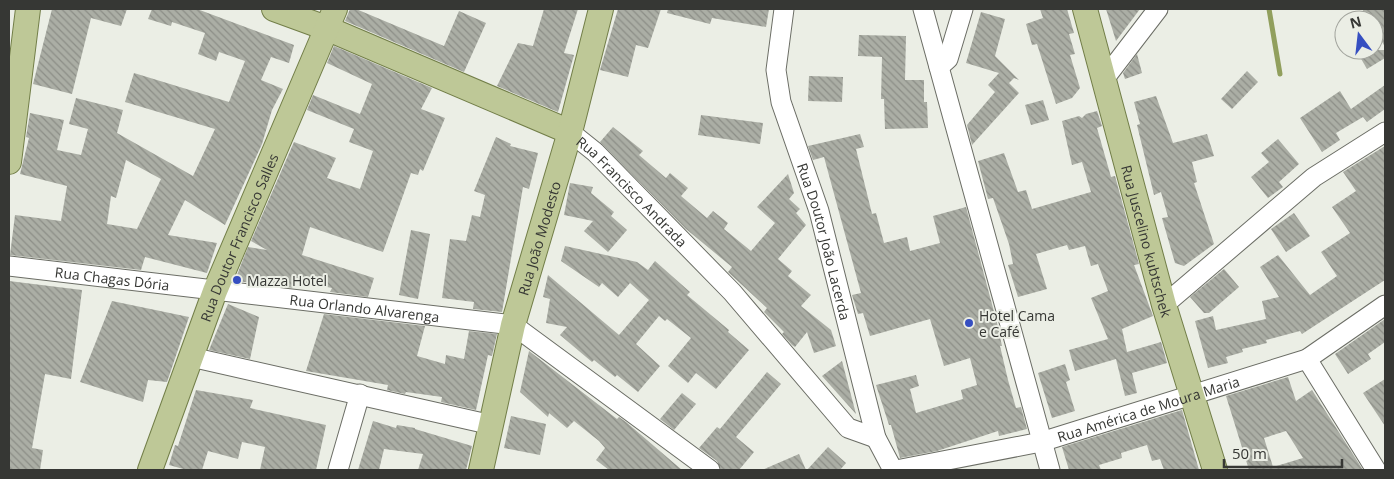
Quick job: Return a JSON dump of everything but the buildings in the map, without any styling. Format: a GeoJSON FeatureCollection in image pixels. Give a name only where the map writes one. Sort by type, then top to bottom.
{"type":"FeatureCollection","features":[{"type":"Feature","properties":{"kind":"main road"},"geometry":{"type":"LineString","coordinates":[[9,162],[12,110],[28,9]]}},
{"type":"Feature","properties":{"kind":"main road","name":"Rua Francisco Andrada"},"geometry":{"type":"LineString","coordinates":[[274,9],[331,18],[570,132]]}},
{"type":"Feature","properties":{"kind":"main road","name":"Rua João Modesto"},"geometry":{"type":"LineString","coordinates":[[481,470],[513,325],[570,132],[601,9]]}},
{"type":"Feature","properties":{"kind":"main road","name":"Rua Juscelino kubtschek"},"geometry":{"type":"LineString","coordinates":[[1085,9],[1164,305],[1190,396],[1214,470]]}},
{"type":"Feature","properties":{"kind":"main road","name":"Rua Doutor Francisco Salles"},"geometry":{"type":"LineString","coordinates":[[150,470],[215,291],[331,18]]}},
{"type":"Feature","properties":{"kind":"street","name":"Rua Doutor João Lacerda"},"geometry":{"type":"LineString","coordinates":[[784,9],[776,70],[781,102],[819,211],[876,438],[894,470]]}},
{"type":"Feature","properties":{"kind":"street"},"geometry":{"type":"LineString","coordinates":[[922,9],[1050,470]]}},
{"type":"Feature","properties":{"kind":"street"},"geometry":{"type":"LineString","coordinates":[[939,67],[948,59],[962,9]]}},
{"type":"Feature","properties":{"kind":"street"},"geometry":{"type":"LineString","coordinates":[[1104,78],[1158,9]]}},
{"type":"Feature","properties":{"kind":"street","name":"Rua Francisco Andrada"},"geometry":{"type":"LineString","coordinates":[[570,132],[595,152],[732,292],[848,428],[876,438]]}},
{"type":"Feature","properties":{"kind":"street"},"geometry":{"type":"LineString","coordinates":[[1164,305],[1314,177],[1385,132]]}},
{"type":"Feature","properties":{"kind":"street","name":"Rua Chagas Dória"},"geometry":{"type":"LineString","coordinates":[[9,266],[215,291]]}},
{"type":"Feature","properties":{"kind":"street","name":"Rua Orlando Alvarenga"},"geometry":{"type":"LineString","coordinates":[[215,291],[513,325]]}},
{"type":"Feature","properties":{"kind":"street","name":"Rua América de Moura Maria"},"geometry":{"type":"LineString","coordinates":[[894,470],[1041,442],[1307,359],[1385,305]]}},
{"type":"Feature","properties":{"kind":"street"},"geometry":{"type":"LineString","coordinates":[[513,325],[710,470]]}},
{"type":"Feature","properties":{"kind":"street"},"geometry":{"type":"LineString","coordinates":[[191,357],[492,425]]}},
{"type":"Feature","properties":{"kind":"street"},"geometry":{"type":"LineString","coordinates":[[1307,359],[1376,470]]}},
{"type":"Feature","properties":{"kind":"street"},"geometry":{"type":"LineString","coordinates":[[338,470],[360,394]]}},
{"type":"Feature","properties":{"kind":"waterway"},"geometry":{"type":"LineString","coordinates":[[1269,9],[1280,74]]}},
{"type":"Feature","properties":{"kind":"place","name":"Mazza Hotel"},"geometry":{"type":"Point","coordinates":[237,280]}},
{"type":"Feature","properties":{"kind":"place","name":"Hotel Cama e Café"},"geometry":{"type":"Point","coordinates":[969,323]}}]}
